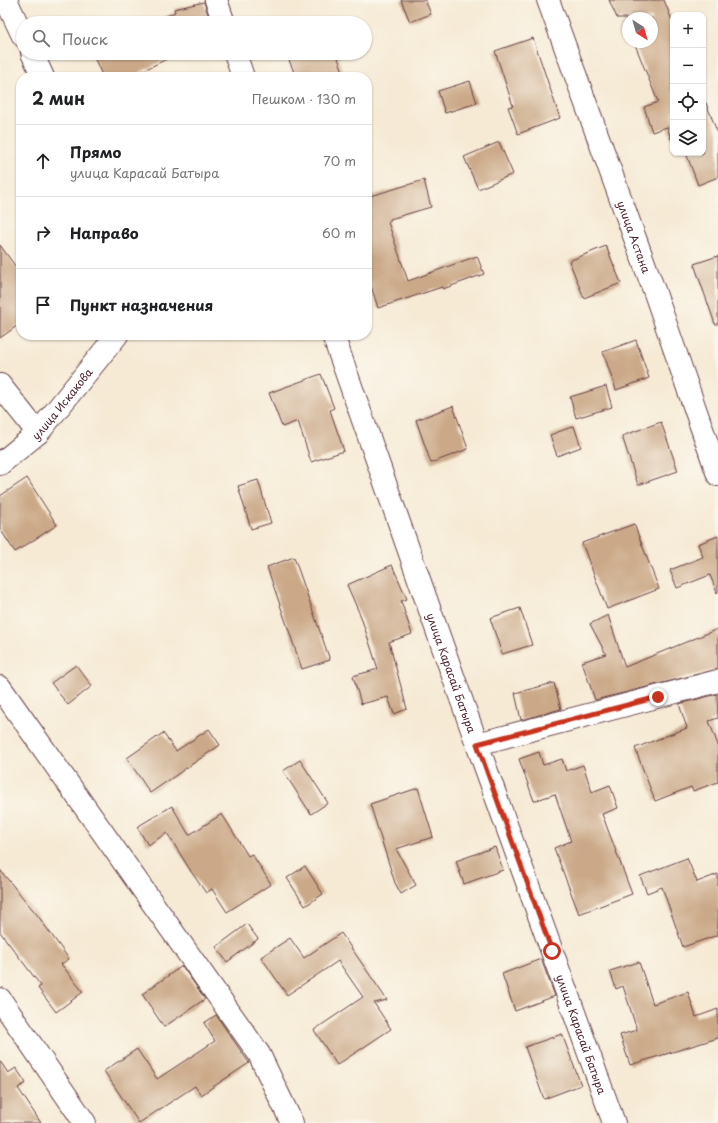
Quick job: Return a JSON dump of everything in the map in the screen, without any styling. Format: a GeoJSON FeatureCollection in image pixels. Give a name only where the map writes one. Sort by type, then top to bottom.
{"type":"FeatureCollection","features":[{"type":"Feature","properties":{"kind":"street"},"geometry":{"type":"LineString","coordinates":[[6,0],[16,21]]}},
{"type":"Feature","properties":{"kind":"street"},"geometry":{"type":"LineString","coordinates":[[216,0],[222,16]]}},
{"type":"Feature","properties":{"kind":"street","name":"улица Астана"},"geometry":{"type":"LineString","coordinates":[[548,0],[655,293],[718,475]]}},
{"type":"Feature","properties":{"kind":"street"},"geometry":{"type":"LineString","coordinates":[[35,60],[41,72]]}},
{"type":"Feature","properties":{"kind":"street"},"geometry":{"type":"LineString","coordinates":[[237,60],[241,72]]}},
{"type":"Feature","properties":{"kind":"street","name":"улица Искакова"},"geometry":{"type":"LineString","coordinates":[[0,464],[38,433],[113,340]]}},
{"type":"Feature","properties":{"kind":"street","name":"улица Карасай Батыра"},"geometry":{"type":"LineString","coordinates":[[335,340],[477,744],[614,1123]]}},
{"type":"Feature","properties":{"kind":"street"},"geometry":{"type":"LineString","coordinates":[[0,385],[38,433]]}},
{"type":"Feature","properties":{"kind":"street"},"geometry":{"type":"LineString","coordinates":[[477,744],[718,681]]}},
{"type":"Feature","properties":{"kind":"street"},"geometry":{"type":"LineString","coordinates":[[0,687],[259,1054],[292,1123]]}},
{"type":"Feature","properties":{"kind":"street"},"geometry":{"type":"LineString","coordinates":[[0,999],[85,1123]]}},
{"type":"Feature","properties":{"kind":"building"},"geometry":{"type":"Polygon","coordinates":[[[401,0],[425,0],[431,14],[410,22],[401,0]]]}},
{"type":"Feature","properties":{"kind":"building"},"geometry":{"type":"Polygon","coordinates":[[[609,0],[664,0],[670,15],[670,136],[667,127],[652,132],[644,107],[658,102],[636,48],[658,48],[658,12],[622,12],[622,18],[617,18],[609,0]]]}},
{"type":"Feature","properties":{"kind":"building"},"geometry":{"type":"Polygon","coordinates":[[[204,2],[209,16],[167,16],[175,12],[174,9],[204,2]]]}},
{"type":"Feature","properties":{"kind":"building"},"geometry":{"type":"Polygon","coordinates":[[[533,38],[560,118],[518,134],[508,107],[513,106],[495,51],[533,38]]]}},
{"type":"Feature","properties":{"kind":"building"},"geometry":{"type":"Polygon","coordinates":[[[95,60],[165,60],[140,72],[101,72],[95,60]]]}},
{"type":"Feature","properties":{"kind":"building"},"geometry":{"type":"Polygon","coordinates":[[[289,60],[339,60],[343,72],[294,72],[289,60]]]}},
{"type":"Feature","properties":{"kind":"building"},"geometry":{"type":"Polygon","coordinates":[[[470,81],[477,103],[445,113],[438,91],[470,81]]]}},
{"type":"Feature","properties":{"kind":"building"},"geometry":{"type":"Polygon","coordinates":[[[706,103],[718,134],[718,177],[698,185],[687,156],[706,156],[706,103]]]}},
{"type":"Feature","properties":{"kind":"building"},"geometry":{"type":"Polygon","coordinates":[[[499,142],[513,174],[478,189],[464,157],[499,142]]]}},
{"type":"Feature","properties":{"kind":"building"},"geometry":{"type":"Polygon","coordinates":[[[424,180],[431,207],[390,219],[388,222],[408,281],[477,256],[484,274],[443,289],[442,287],[378,308],[372,289],[372,196],[424,180]]]}},
{"type":"Feature","properties":{"kind":"building"},"geometry":{"type":"Polygon","coordinates":[[[0,245],[16,267],[16,327],[0,338],[0,245]]]}},
{"type":"Feature","properties":{"kind":"building"},"geometry":{"type":"Polygon","coordinates":[[[606,246],[621,283],[584,298],[569,261],[606,246]]]}},
{"type":"Feature","properties":{"kind":"building"},"geometry":{"type":"Polygon","coordinates":[[[718,256],[718,324],[715,324],[694,264],[718,256]]]}},
{"type":"Feature","properties":{"kind":"building"},"geometry":{"type":"Polygon","coordinates":[[[636,340],[649,378],[616,390],[603,352],[636,340]]]}},
{"type":"Feature","properties":{"kind":"building"},"geometry":{"type":"Polygon","coordinates":[[[321,374],[334,408],[330,410],[344,451],[311,462],[298,421],[282,427],[269,393],[321,374]]]}},
{"type":"Feature","properties":{"kind":"building"},"geometry":{"type":"Polygon","coordinates":[[[606,386],[612,407],[576,418],[570,397],[606,386]]]}},
{"type":"Feature","properties":{"kind":"building"},"geometry":{"type":"Polygon","coordinates":[[[453,406],[468,449],[431,463],[416,420],[453,406]]]}},
{"type":"Feature","properties":{"kind":"building"},"geometry":{"type":"Polygon","coordinates":[[[661,422],[678,471],[638,485],[622,436],[661,422]]]}},
{"type":"Feature","properties":{"kind":"building"},"geometry":{"type":"Polygon","coordinates":[[[574,426],[581,447],[557,456],[550,435],[574,426]]]}},
{"type":"Feature","properties":{"kind":"building"},"geometry":{"type":"Polygon","coordinates":[[[27,478],[57,525],[15,552],[0,529],[0,496],[27,478]]]}},
{"type":"Feature","properties":{"kind":"building"},"geometry":{"type":"Polygon","coordinates":[[[258,480],[271,523],[251,529],[238,486],[258,480]]]}},
{"type":"Feature","properties":{"kind":"building"},"geometry":{"type":"Polygon","coordinates":[[[634,524],[659,589],[607,609],[582,543],[634,524]]]}},
{"type":"Feature","properties":{"kind":"building"},"geometry":{"type":"Polygon","coordinates":[[[718,536],[718,592],[717,593],[710,575],[677,588],[670,570],[703,557],[698,544],[718,536]]]}},
{"type":"Feature","properties":{"kind":"building"},"geometry":{"type":"Polygon","coordinates":[[[294,557],[330,660],[302,669],[267,567],[294,557]]]}},
{"type":"Feature","properties":{"kind":"building"},"geometry":{"type":"Polygon","coordinates":[[[392,565],[407,599],[401,601],[412,634],[389,642],[407,709],[394,714],[388,697],[361,704],[353,676],[378,669],[361,617],[347,585],[392,565]]]}},
{"type":"Feature","properties":{"kind":"building"},"geometry":{"type":"Polygon","coordinates":[[[520,608],[532,645],[502,654],[490,618],[520,608]]]}},
{"type":"Feature","properties":{"kind":"building"},"geometry":{"type":"Polygon","coordinates":[[[608,615],[625,667],[718,629],[718,669],[595,700],[582,662],[606,654],[590,624],[608,615]]]}},
{"type":"Feature","properties":{"kind":"building"},"geometry":{"type":"Polygon","coordinates":[[[76,665],[92,686],[68,705],[51,683],[76,665]]]}},
{"type":"Feature","properties":{"kind":"building"},"geometry":{"type":"Polygon","coordinates":[[[554,683],[561,709],[521,720],[515,693],[554,683]]]}},
{"type":"Feature","properties":{"kind":"building"},"geometry":{"type":"Polygon","coordinates":[[[717,694],[718,718],[709,721],[718,745],[718,782],[693,791],[691,787],[655,801],[635,748],[687,728],[679,704],[717,694]]]}},
{"type":"Feature","properties":{"kind":"building"},"geometry":{"type":"Polygon","coordinates":[[[209,729],[220,745],[150,793],[127,758],[163,733],[176,751],[209,729]]]}},
{"type":"Feature","properties":{"kind":"building"},"geometry":{"type":"Polygon","coordinates":[[[539,752],[543,765],[562,759],[566,771],[583,765],[592,792],[610,785],[618,808],[602,814],[632,894],[579,914],[554,848],[571,841],[555,794],[534,801],[519,759],[539,752]]]}},
{"type":"Feature","properties":{"kind":"building"},"geometry":{"type":"Polygon","coordinates":[[[300,760],[328,803],[311,814],[283,771],[300,760]]]}},
{"type":"Feature","properties":{"kind":"building"},"geometry":{"type":"Polygon","coordinates":[[[418,788],[433,837],[396,849],[416,885],[401,894],[395,883],[370,804],[418,788]]]}},
{"type":"Feature","properties":{"kind":"building"},"geometry":{"type":"Polygon","coordinates":[[[172,806],[189,835],[222,814],[248,856],[252,854],[271,884],[227,912],[212,889],[206,893],[167,833],[148,845],[137,827],[172,806]]]}},
{"type":"Feature","properties":{"kind":"building"},"geometry":{"type":"Polygon","coordinates":[[[495,847],[503,870],[464,884],[456,861],[495,847]]]}},
{"type":"Feature","properties":{"kind":"building"},"geometry":{"type":"Polygon","coordinates":[[[687,858],[697,882],[718,874],[718,935],[683,947],[662,887],[647,893],[640,876],[687,858]]]}},
{"type":"Feature","properties":{"kind":"building"},"geometry":{"type":"Polygon","coordinates":[[[305,866],[323,894],[305,906],[287,878],[305,866]]]}},
{"type":"Feature","properties":{"kind":"building"},"geometry":{"type":"Polygon","coordinates":[[[0,870],[38,916],[69,959],[61,964],[83,992],[56,1012],[38,988],[41,986],[0,932],[0,870]]]}},
{"type":"Feature","properties":{"kind":"building"},"geometry":{"type":"Polygon","coordinates":[[[247,924],[258,939],[227,962],[216,947],[247,924]]]}},
{"type":"Feature","properties":{"kind":"building"},"geometry":{"type":"Polygon","coordinates":[[[341,933],[387,1000],[374,1003],[391,1029],[337,1065],[314,1030],[363,997],[338,961],[287,995],[261,957],[290,938],[304,958],[341,933]]]}},
{"type":"Feature","properties":{"kind":"building"},"geometry":{"type":"Polygon","coordinates":[[[541,959],[555,996],[515,1011],[502,974],[541,959]]]}},
{"type":"Feature","properties":{"kind":"building"},"geometry":{"type":"Polygon","coordinates":[[[639,962],[653,1004],[688,992],[696,1017],[718,1009],[718,1038],[630,1065],[620,1035],[637,1030],[623,986],[616,989],[610,971],[639,962]]]}},
{"type":"Feature","properties":{"kind":"building"},"geometry":{"type":"Polygon","coordinates":[[[182,966],[205,999],[164,1027],[142,994],[182,966]]]}},
{"type":"Feature","properties":{"kind":"building"},"geometry":{"type":"Polygon","coordinates":[[[216,1015],[249,1063],[201,1095],[195,1086],[139,1123],[104,1071],[137,1049],[157,1079],[215,1041],[204,1023],[216,1015]]]}},
{"type":"Feature","properties":{"kind":"building"},"geometry":{"type":"Polygon","coordinates":[[[562,1034],[581,1085],[544,1099],[525,1047],[562,1034]]]}},
{"type":"Feature","properties":{"kind":"building"},"geometry":{"type":"Polygon","coordinates":[[[0,1061],[8,1073],[16,1068],[26,1083],[18,1088],[41,1123],[0,1123],[0,1061]]]}},
{"type":"Feature","properties":{"kind":"route"},"geometry":{"type":"LineString","coordinates":[[552,951],[477,744],[658,697]]}}]}
